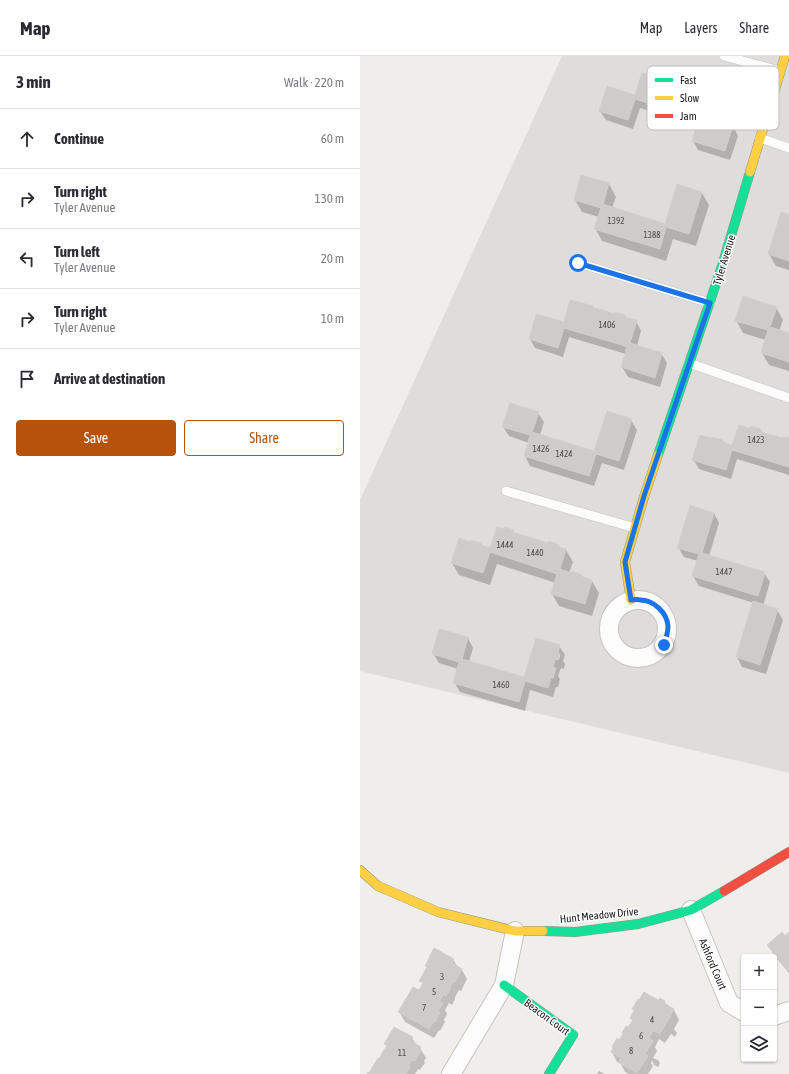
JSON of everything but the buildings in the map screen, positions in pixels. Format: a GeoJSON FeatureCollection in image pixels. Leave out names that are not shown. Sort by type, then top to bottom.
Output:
{"type":"FeatureCollection","features":[{"type":"Feature","properties":{"kind":"street","name":"Tyler Avenue"},"geometry":{"type":"LineString","coordinates":[[779,74],[785,56]]}},
{"type":"Feature","properties":{"kind":"street","name":"Tyler Avenue"},"geometry":{"type":"LineString","coordinates":[[631,600],[625,562],[644,496],[722,266],[762,130]]}},
{"type":"Feature","properties":{"kind":"street","name":"Hunt Meadow Drive"},"geometry":{"type":"LineString","coordinates":[[360,870],[378,886],[438,912],[515,931],[575,932],[638,924],[691,910],[789,852]]}},
{"type":"Feature","properties":{"kind":"street","name":"Ashford Court"},"geometry":{"type":"LineString","coordinates":[[691,910],[730,1003],[741,1010]]}},
{"type":"Feature","properties":{"kind":"street"},"geometry":{"type":"LineString","coordinates":[[451,1074],[504,985],[515,931]]}},
{"type":"Feature","properties":{"kind":"street","name":"Beacon Court"},"geometry":{"type":"LineString","coordinates":[[504,985],[573,1035],[549,1074]]}},
{"type":"Feature","properties":{"kind":"street"},"geometry":{"type":"LineString","coordinates":[[777,1015],[789,1011]]}},
{"type":"Feature","properties":{"kind":"lane"},"geometry":{"type":"LineString","coordinates":[[724,56],[761,66]]}},
{"type":"Feature","properties":{"kind":"lane"},"geometry":{"type":"LineString","coordinates":[[760,138],[789,148]]}},
{"type":"Feature","properties":{"kind":"lane"},"geometry":{"type":"LineString","coordinates":[[578,263],[710,303]]}},
{"type":"Feature","properties":{"kind":"lane"},"geometry":{"type":"LineString","coordinates":[[689,363],[789,398]]}},
{"type":"Feature","properties":{"kind":"lane"},"geometry":{"type":"LineString","coordinates":[[506,491],[635,528]]}},
{"type":"Feature","properties":{"kind":"shaded area"},"geometry":{"type":"Polygon","coordinates":[[[562,56],[789,56],[789,773],[360,671],[360,500],[562,56]]]}},
{"type":"Feature","properties":{"kind":"traffic: fast"},"geometry":{"type":"LineString","coordinates":[[658,455],[722,266],[750,172]]}},
{"type":"Feature","properties":{"kind":"traffic: fast"},"geometry":{"type":"LineString","coordinates":[[543,931],[575,932],[638,924],[691,910],[724,891]]}},
{"type":"Feature","properties":{"kind":"traffic: fast"},"geometry":{"type":"LineString","coordinates":[[504,985],[573,1035],[549,1074]]}},
{"type":"Feature","properties":{"kind":"traffic: slow"},"geometry":{"type":"LineString","coordinates":[[779,76],[785,56]]}},
{"type":"Feature","properties":{"kind":"traffic: slow"},"geometry":{"type":"LineString","coordinates":[[750,172],[763,130]]}},
{"type":"Feature","properties":{"kind":"traffic: slow"},"geometry":{"type":"LineString","coordinates":[[631,600],[625,562],[658,455]]}},
{"type":"Feature","properties":{"kind":"traffic: slow"},"geometry":{"type":"LineString","coordinates":[[360,870],[378,886],[438,912],[515,931],[543,931]]}},
{"type":"Feature","properties":{"kind":"traffic: jam"},"geometry":{"type":"LineString","coordinates":[[724,891],[789,852]]}},
{"type":"Feature","properties":{"kind":"route"},"geometry":{"type":"LineString","coordinates":[[578,263],[710,303],[644,496],[625,562],[631,600],[651,602],[659,608],[665,616],[668,626],[664,645]]}}]}
